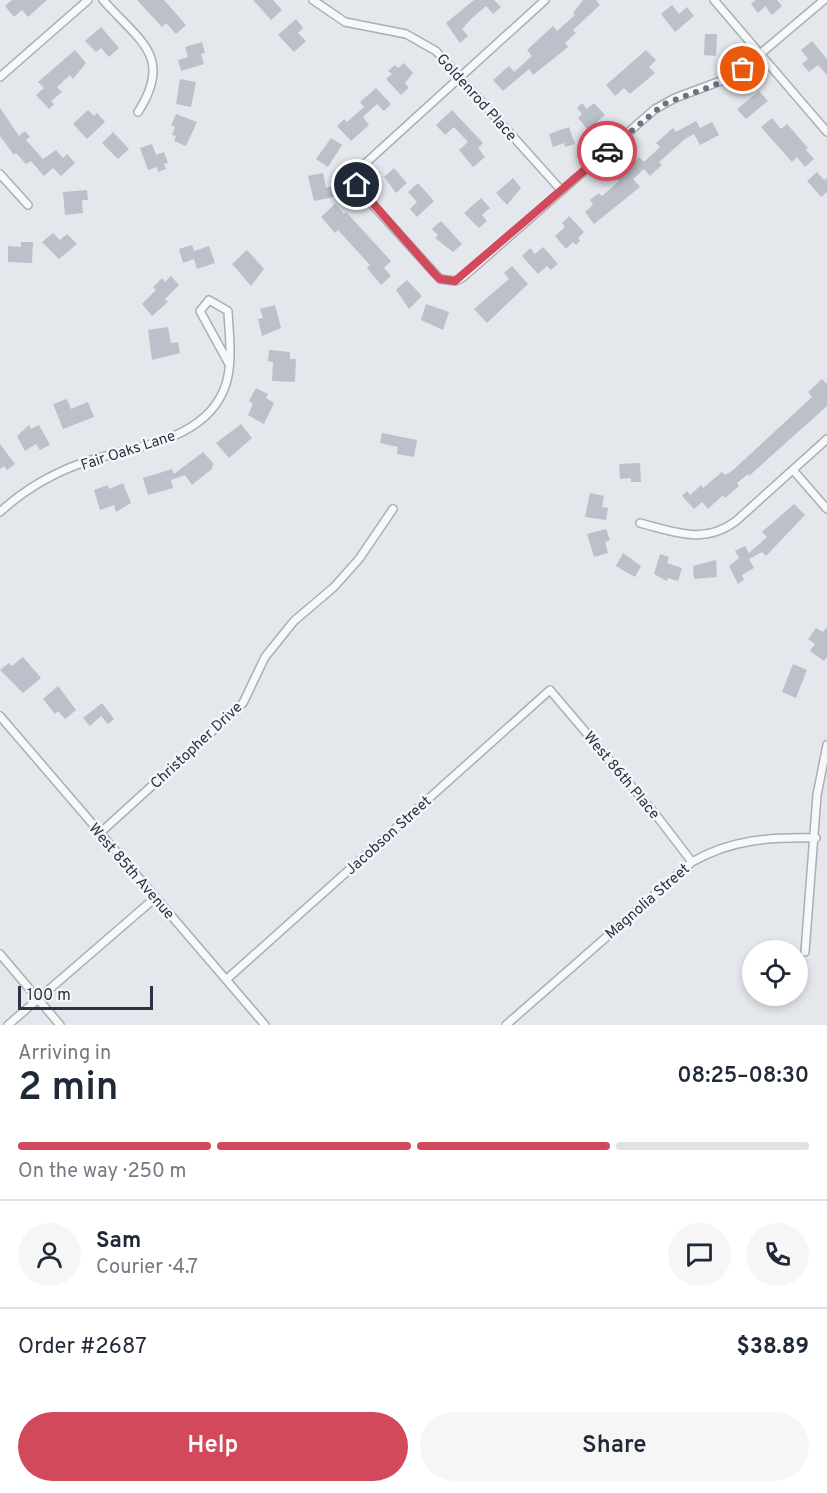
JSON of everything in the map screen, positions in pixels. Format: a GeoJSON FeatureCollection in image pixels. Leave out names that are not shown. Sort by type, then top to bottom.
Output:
{"type":"FeatureCollection","features":[{"type":"Feature","properties":{"kind":"street"},"geometry":{"type":"LineString","coordinates":[[0,77],[88,0]]}},
{"type":"Feature","properties":{"kind":"street"},"geometry":{"type":"LineString","coordinates":[[103,0],[145,47],[154,64],[154,80],[138,112]]}},
{"type":"Feature","properties":{"kind":"street","name":"Goldenrod Place"},"geometry":{"type":"LineString","coordinates":[[313,0],[345,22],[396,31],[418,39],[436,51],[561,190]]}},
{"type":"Feature","properties":{"kind":"street"},"geometry":{"type":"LineString","coordinates":[[545,0],[364,162],[356,177],[361,192],[434,273],[448,281],[462,278],[655,109],[675,98],[725,81],[761,55],[824,0]]}},
{"type":"Feature","properties":{"kind":"street"},"geometry":{"type":"LineString","coordinates":[[714,0],[827,132]]}},
{"type":"Feature","properties":{"kind":"street"},"geometry":{"type":"LineString","coordinates":[[0,174],[28,205]]}},
{"type":"Feature","properties":{"kind":"street","name":"Fair Oaks Lane"},"geometry":{"type":"LineString","coordinates":[[0,512],[40,481],[82,463],[171,438],[192,427],[210,410],[225,386],[229,364],[228,311],[209,300],[200,311],[229,364]]}},
{"type":"Feature","properties":{"kind":"street"},"geometry":{"type":"LineString","coordinates":[[640,523],[684,535],[714,533],[736,522],[827,439]]}},
{"type":"Feature","properties":{"kind":"street"},"geometry":{"type":"LineString","coordinates":[[793,470],[827,509]]}},
{"type":"Feature","properties":{"kind":"street","name":"Christopher Drive"},"geometry":{"type":"LineString","coordinates":[[100,833],[243,703],[265,657],[294,621],[334,587],[359,559],[375,531],[393,509]]}},
{"type":"Feature","properties":{"kind":"street","name":"West 86th Place"},"geometry":{"type":"LineString","coordinates":[[550,690],[656,815],[692,862]]}},
{"type":"Feature","properties":{"kind":"street","name":"Jacobson Street"},"geometry":{"type":"LineString","coordinates":[[226,980],[550,690]]}},
{"type":"Feature","properties":{"kind":"street","name":"West 85th Avenue"},"geometry":{"type":"LineString","coordinates":[[0,716],[265,1025]]}},
{"type":"Feature","properties":{"kind":"street"},"geometry":{"type":"LineString","coordinates":[[806,940],[816,838],[817,795],[827,745]]}},
{"type":"Feature","properties":{"kind":"street","name":"Magnolia Street"},"geometry":{"type":"LineString","coordinates":[[506,1025],[692,862],[726,846],[751,839],[816,838]]}},
{"type":"Feature","properties":{"kind":"street"},"geometry":{"type":"LineString","coordinates":[[8,1025],[155,898]]}},
{"type":"Feature","properties":{"kind":"street"},"geometry":{"type":"LineString","coordinates":[[0,954],[60,1025]]}},
{"type":"Feature","properties":{"kind":"building"},"geometry":{"type":"Polygon","coordinates":[[[12,0],[47,0],[28,17],[22,10],[14,17],[5,6],[12,0]]]}},
{"type":"Feature","properties":{"kind":"building"},"geometry":{"type":"Polygon","coordinates":[[[137,0],[164,0],[186,25],[176,34],[166,23],[162,27],[137,0]]]}},
{"type":"Feature","properties":{"kind":"building"},"geometry":{"type":"Polygon","coordinates":[[[253,0],[273,0],[282,10],[271,20],[253,0]]]}},
{"type":"Feature","properties":{"kind":"building"},"geometry":{"type":"Polygon","coordinates":[[[474,0],[494,0],[501,7],[493,14],[486,6],[471,19],[462,29],[468,36],[460,43],[446,23],[474,0]]]}},
{"type":"Feature","properties":{"kind":"building"},"geometry":{"type":"Polygon","coordinates":[[[583,0],[596,0],[600,5],[573,30],[576,33],[565,43],[568,47],[533,75],[529,69],[503,91],[493,80],[509,66],[514,72],[532,56],[527,50],[553,26],[557,31],[575,15],[573,13],[583,0]]]}},
{"type":"Feature","properties":{"kind":"building"},"geometry":{"type":"Polygon","coordinates":[[[756,0],[777,0],[782,6],[772,15],[765,6],[758,13],[751,4],[756,0]]]}},
{"type":"Feature","properties":{"kind":"building"},"geometry":{"type":"Polygon","coordinates":[[[672,5],[679,14],[687,7],[694,16],[675,32],[661,14],[672,5]]]}},
{"type":"Feature","properties":{"kind":"building"},"geometry":{"type":"Polygon","coordinates":[[[296,19],[303,28],[298,33],[306,41],[294,52],[278,35],[296,19]]]}},
{"type":"Feature","properties":{"kind":"building"},"geometry":{"type":"Polygon","coordinates":[[[101,27],[119,48],[109,57],[101,48],[96,52],[85,41],[101,27]]]}},
{"type":"Feature","properties":{"kind":"building"},"geometry":{"type":"Polygon","coordinates":[[[705,34],[717,34],[716,56],[704,55],[705,34]]]}},
{"type":"Feature","properties":{"kind":"building"},"geometry":{"type":"Polygon","coordinates":[[[812,41],[827,59],[827,75],[818,65],[809,72],[802,64],[808,59],[801,50],[812,41]]]}},
{"type":"Feature","properties":{"kind":"building"},"geometry":{"type":"Polygon","coordinates":[[[202,42],[205,53],[201,54],[204,64],[181,71],[178,60],[188,57],[185,47],[202,42]]]}},
{"type":"Feature","properties":{"kind":"building"},"geometry":{"type":"Polygon","coordinates":[[[75,50],[86,63],[73,79],[70,75],[57,87],[62,92],[51,101],[54,104],[49,109],[36,95],[44,88],[38,82],[75,50]]]}},
{"type":"Feature","properties":{"kind":"building"},"geometry":{"type":"Polygon","coordinates":[[[646,50],[656,60],[649,67],[655,73],[630,94],[624,88],[615,96],[606,85],[646,50]]]}},
{"type":"Feature","properties":{"kind":"building"},"geometry":{"type":"Polygon","coordinates":[[[404,63],[413,73],[405,83],[409,88],[401,95],[386,79],[392,74],[388,71],[395,65],[398,68],[404,63]]]}},
{"type":"Feature","properties":{"kind":"building"},"geometry":{"type":"Polygon","coordinates":[[[180,79],[196,82],[191,107],[176,104],[180,79]]]}},
{"type":"Feature","properties":{"kind":"building"},"geometry":{"type":"Polygon","coordinates":[[[376,88],[391,104],[384,111],[377,104],[363,117],[369,125],[351,141],[337,126],[344,119],[347,122],[364,107],[360,102],[376,88]]]}},
{"type":"Feature","properties":{"kind":"building"},"geometry":{"type":"Polygon","coordinates":[[[759,91],[768,101],[746,119],[737,109],[759,91]]]}},
{"type":"Feature","properties":{"kind":"building"},"geometry":{"type":"Polygon","coordinates":[[[582,103],[587,109],[594,103],[605,115],[588,130],[578,118],[582,114],[577,108],[582,103]]]}},
{"type":"Feature","properties":{"kind":"building"},"geometry":{"type":"Polygon","coordinates":[[[0,108],[19,136],[25,131],[30,137],[26,140],[43,159],[56,150],[63,158],[67,154],[75,163],[61,176],[53,168],[44,176],[31,161],[26,164],[16,153],[14,155],[0,136],[0,108]]]}},
{"type":"Feature","properties":{"kind":"building"},"geometry":{"type":"Polygon","coordinates":[[[88,110],[94,116],[97,113],[105,122],[87,139],[73,124],[88,110]]]}},
{"type":"Feature","properties":{"kind":"building"},"geometry":{"type":"Polygon","coordinates":[[[452,110],[483,143],[478,148],[485,157],[473,167],[459,150],[468,142],[454,127],[445,135],[436,125],[452,110]]]}},
{"type":"Feature","properties":{"kind":"building"},"geometry":{"type":"Polygon","coordinates":[[[176,114],[197,122],[186,146],[174,141],[176,136],[172,135],[175,127],[171,125],[176,114]]]}},
{"type":"Feature","properties":{"kind":"building"},"geometry":{"type":"Polygon","coordinates":[[[772,118],[781,129],[787,124],[808,148],[806,150],[814,159],[805,167],[797,157],[792,162],[761,127],[772,118]]]}},
{"type":"Feature","properties":{"kind":"building"},"geometry":{"type":"Polygon","coordinates":[[[696,121],[700,128],[712,122],[719,135],[700,145],[694,134],[685,139],[659,162],[662,165],[650,176],[644,169],[633,179],[640,187],[594,224],[585,212],[593,205],[590,200],[599,193],[602,196],[619,181],[616,178],[639,157],[644,162],[660,147],[656,143],[673,128],[676,132],[696,121]]]}},
{"type":"Feature","properties":{"kind":"building"},"geometry":{"type":"Polygon","coordinates":[[[569,127],[575,144],[565,147],[564,143],[553,147],[549,134],[569,127]]]}},
{"type":"Feature","properties":{"kind":"building"},"geometry":{"type":"Polygon","coordinates":[[[113,132],[129,149],[118,159],[102,143],[113,132]]]}},
{"type":"Feature","properties":{"kind":"building"},"geometry":{"type":"Polygon","coordinates":[[[331,138],[342,145],[328,167],[316,159],[331,138]]]}},
{"type":"Feature","properties":{"kind":"building"},"geometry":{"type":"Polygon","coordinates":[[[152,144],[156,155],[164,152],[168,163],[164,164],[166,169],[158,172],[157,167],[148,170],[140,148],[152,144]]]}},
{"type":"Feature","properties":{"kind":"building"},"geometry":{"type":"Polygon","coordinates":[[[394,168],[407,183],[396,193],[384,177],[394,168]]]}},
{"type":"Feature","properties":{"kind":"building"},"geometry":{"type":"Polygon","coordinates":[[[817,172],[824,180],[827,178],[827,192],[821,197],[807,181],[817,172]]]}},
{"type":"Feature","properties":{"kind":"building"},"geometry":{"type":"Polygon","coordinates":[[[323,173],[326,188],[332,186],[334,197],[314,201],[308,176],[323,173]]]}},
{"type":"Feature","properties":{"kind":"building"},"geometry":{"type":"Polygon","coordinates":[[[513,178],[521,188],[507,205],[496,193],[513,178]]]}},
{"type":"Feature","properties":{"kind":"building"},"geometry":{"type":"Polygon","coordinates":[[[418,183],[434,201],[417,217],[410,209],[417,202],[408,192],[418,183]]]}},
{"type":"Feature","properties":{"kind":"building"},"geometry":{"type":"Polygon","coordinates":[[[87,190],[88,200],[82,200],[83,213],[65,215],[63,192],[87,190]]]}},
{"type":"Feature","properties":{"kind":"building"},"geometry":{"type":"Polygon","coordinates":[[[481,198],[490,208],[482,215],[487,221],[479,228],[464,213],[481,198]]]}},
{"type":"Feature","properties":{"kind":"building"},"geometry":{"type":"Polygon","coordinates":[[[335,204],[344,214],[346,212],[391,261],[384,268],[391,276],[381,285],[367,268],[370,265],[338,230],[335,233],[321,217],[335,204]]]}},
{"type":"Feature","properties":{"kind":"building"},"geometry":{"type":"Polygon","coordinates":[[[569,216],[584,232],[578,238],[580,241],[576,245],[573,242],[566,249],[555,236],[565,227],[562,223],[569,216]]]}},
{"type":"Feature","properties":{"kind":"building"},"geometry":{"type":"Polygon","coordinates":[[[441,221],[462,244],[453,252],[435,238],[438,235],[432,229],[441,221]]]}},
{"type":"Feature","properties":{"kind":"building"},"geometry":{"type":"Polygon","coordinates":[[[53,233],[60,240],[67,234],[77,244],[59,259],[42,242],[53,233]]]}},
{"type":"Feature","properties":{"kind":"building"},"geometry":{"type":"Polygon","coordinates":[[[21,242],[33,242],[32,263],[8,262],[8,246],[21,247],[21,242]]]}},
{"type":"Feature","properties":{"kind":"building"},"geometry":{"type":"Polygon","coordinates":[[[192,245],[194,251],[209,246],[215,263],[197,269],[194,259],[183,263],[179,249],[192,245]]]}},
{"type":"Feature","properties":{"kind":"building"},"geometry":{"type":"Polygon","coordinates":[[[543,247],[558,264],[551,270],[547,266],[538,274],[522,256],[530,248],[535,254],[543,247]]]}},
{"type":"Feature","properties":{"kind":"building"},"geometry":{"type":"Polygon","coordinates":[[[247,250],[264,269],[251,286],[232,264],[247,250]]]}},
{"type":"Feature","properties":{"kind":"building"},"geometry":{"type":"Polygon","coordinates":[[[512,266],[528,284],[487,323],[474,309],[509,279],[504,273],[512,266]]]}},
{"type":"Feature","properties":{"kind":"building"},"geometry":{"type":"Polygon","coordinates":[[[171,276],[179,285],[165,299],[168,302],[152,316],[142,304],[156,290],[153,287],[162,278],[165,282],[171,276]]]}},
{"type":"Feature","properties":{"kind":"building"},"geometry":{"type":"Polygon","coordinates":[[[407,280],[422,296],[409,309],[396,290],[407,280]]]}},
{"type":"Feature","properties":{"kind":"building"},"geometry":{"type":"Polygon","coordinates":[[[426,304],[449,312],[443,330],[421,320],[426,304]]]}},
{"type":"Feature","properties":{"kind":"building"},"geometry":{"type":"Polygon","coordinates":[[[275,305],[281,328],[262,336],[258,319],[263,318],[260,309],[275,305]]]}},
{"type":"Feature","properties":{"kind":"building"},"geometry":{"type":"Polygon","coordinates":[[[168,327],[171,343],[178,342],[180,353],[152,360],[148,330],[168,327]]]}},
{"type":"Feature","properties":{"kind":"building"},"geometry":{"type":"Polygon","coordinates":[[[269,350],[290,352],[290,359],[296,359],[295,382],[272,381],[273,362],[268,361],[269,350]]]}},
{"type":"Feature","properties":{"kind":"building"},"geometry":{"type":"Polygon","coordinates":[[[822,379],[827,384],[827,406],[749,476],[748,474],[737,483],[739,486],[725,498],[723,495],[708,509],[702,502],[694,509],[682,496],[687,491],[690,495],[701,485],[703,488],[722,472],[725,475],[732,471],[812,397],[808,392],[822,379]]]}},
{"type":"Feature","properties":{"kind":"building"},"geometry":{"type":"Polygon","coordinates":[[[256,388],[268,394],[266,398],[274,403],[264,424],[248,415],[253,404],[249,401],[256,388]]]}},
{"type":"Feature","properties":{"kind":"building"},"geometry":{"type":"Polygon","coordinates":[[[67,399],[71,409],[88,402],[94,417],[63,429],[53,404],[67,399]]]}},
{"type":"Feature","properties":{"kind":"building"},"geometry":{"type":"Polygon","coordinates":[[[241,424],[252,438],[229,458],[216,443],[241,424]]]}},
{"type":"Feature","properties":{"kind":"building"},"geometry":{"type":"Polygon","coordinates":[[[29,425],[31,429],[39,425],[50,445],[40,450],[36,444],[25,451],[17,436],[29,425]]]}},
{"type":"Feature","properties":{"kind":"building"},"geometry":{"type":"Polygon","coordinates":[[[382,433],[417,440],[414,457],[397,454],[398,447],[380,443],[382,433]]]}},
{"type":"Feature","properties":{"kind":"building"},"geometry":{"type":"Polygon","coordinates":[[[0,444],[15,464],[7,470],[4,466],[0,469],[0,444]]]}},
{"type":"Feature","properties":{"kind":"building"},"geometry":{"type":"Polygon","coordinates":[[[203,452],[214,464],[213,468],[192,485],[185,475],[171,480],[173,488],[148,495],[143,478],[172,469],[174,474],[203,452]]]}},
{"type":"Feature","properties":{"kind":"building"},"geometry":{"type":"Polygon","coordinates":[[[640,463],[641,482],[631,482],[631,478],[620,479],[619,464],[640,463]]]}},
{"type":"Feature","properties":{"kind":"building"},"geometry":{"type":"Polygon","coordinates":[[[123,483],[131,503],[116,512],[114,505],[100,510],[94,490],[108,485],[109,489],[123,483]]]}},
{"type":"Feature","properties":{"kind":"building"},"geometry":{"type":"Polygon","coordinates":[[[590,493],[604,496],[602,507],[608,508],[606,520],[585,517],[590,493]]]}},
{"type":"Feature","properties":{"kind":"building"},"geometry":{"type":"Polygon","coordinates":[[[794,504],[805,515],[766,556],[762,552],[749,559],[754,568],[742,575],[744,580],[738,584],[729,566],[739,558],[735,551],[745,546],[749,553],[767,537],[762,532],[794,504]]]}},
{"type":"Feature","properties":{"kind":"building"},"geometry":{"type":"Polygon","coordinates":[[[606,529],[610,540],[605,542],[608,553],[594,557],[587,534],[606,529]]]}},
{"type":"Feature","properties":{"kind":"building"},"geometry":{"type":"Polygon","coordinates":[[[623,553],[641,566],[635,577],[616,566],[623,553]]]}},
{"type":"Feature","properties":{"kind":"building"},"geometry":{"type":"Polygon","coordinates":[[[660,554],[669,557],[667,563],[682,568],[678,581],[668,578],[667,581],[654,574],[660,554]]]}},
{"type":"Feature","properties":{"kind":"building"},"geometry":{"type":"Polygon","coordinates":[[[716,560],[717,577],[694,579],[693,566],[716,560]]]}},
{"type":"Feature","properties":{"kind":"building"},"geometry":{"type":"Polygon","coordinates":[[[827,627],[827,657],[824,661],[810,651],[815,644],[808,639],[816,628],[823,632],[827,627]]]}},
{"type":"Feature","properties":{"kind":"building"},"geometry":{"type":"Polygon","coordinates":[[[23,657],[41,678],[23,693],[0,670],[9,663],[12,666],[23,657]]]}},
{"type":"Feature","properties":{"kind":"building"},"geometry":{"type":"Polygon","coordinates":[[[793,664],[807,670],[796,698],[782,692],[793,664]]]}},
{"type":"Feature","properties":{"kind":"building"},"geometry":{"type":"Polygon","coordinates":[[[58,686],[76,710],[65,719],[58,711],[55,714],[43,699],[58,686]]]}},
{"type":"Feature","properties":{"kind":"building"},"geometry":{"type":"Polygon","coordinates":[[[102,703],[114,719],[108,724],[101,716],[90,726],[83,718],[102,703]]]}},
{"type":"Feature","properties":{"kind":"way so far"},"geometry":{"type":"LineString","coordinates":[[607,151],[655,109],[675,98],[725,81],[743,69]]}},
{"type":"Feature","properties":{"kind":"route"},"geometry":{"type":"LineString","coordinates":[[357,185],[440,279],[455,281],[462,278],[607,151]]}}]}
